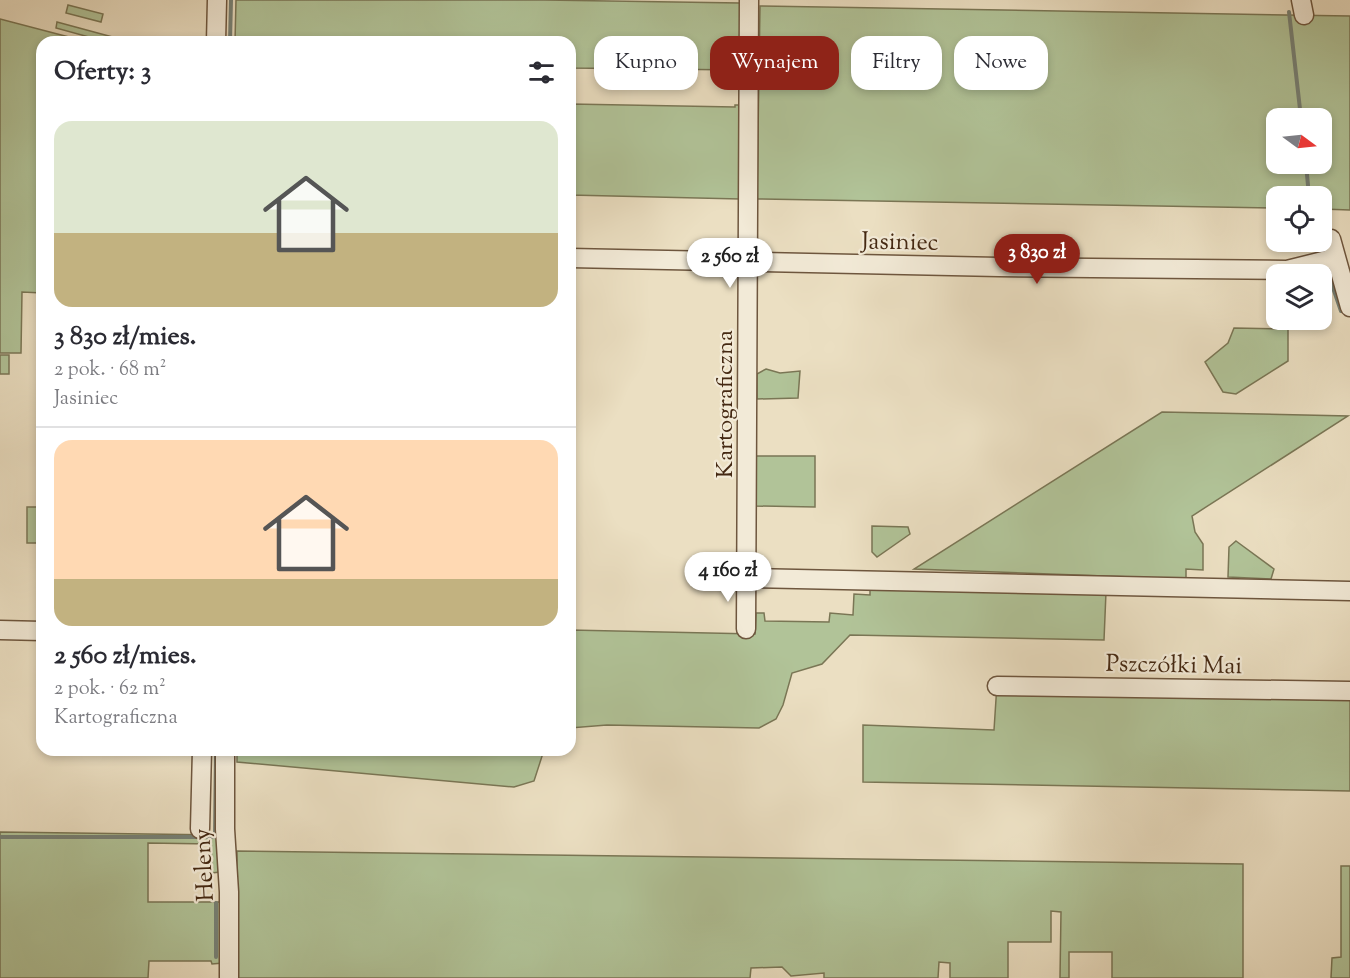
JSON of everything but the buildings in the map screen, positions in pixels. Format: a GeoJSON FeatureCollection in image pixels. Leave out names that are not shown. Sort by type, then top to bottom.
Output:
{"type":"FeatureCollection","features":[{"type":"Feature","properties":{"kind":"street"},"geometry":{"type":"LineString","coordinates":[[216,36],[217,0]]}},
{"type":"Feature","properties":{"kind":"street","name":"Kartograficzna"},"geometry":{"type":"LineString","coordinates":[[746,629],[749,0]]}},
{"type":"Feature","properties":{"kind":"street"},"geometry":{"type":"LineString","coordinates":[[1332,247],[1350,307]]}},
{"type":"Feature","properties":{"kind":"street","name":"Jasiniec"},"geometry":{"type":"LineString","coordinates":[[576,258],[999,267],[1287,270],[1335,258]]}},
{"type":"Feature","properties":{"kind":"street"},"geometry":{"type":"LineString","coordinates":[[756,578],[1350,591]]}},
{"type":"Feature","properties":{"kind":"street"},"geometry":{"type":"LineString","coordinates":[[0,630],[36,631]]}},
{"type":"Feature","properties":{"kind":"street","name":"Pszczółki Mai"},"geometry":{"type":"LineString","coordinates":[[997,686],[1350,691]]}},
{"type":"Feature","properties":{"kind":"street"},"geometry":{"type":"LineString","coordinates":[[201,829],[202,756]]}},
{"type":"Feature","properties":{"kind":"street","name":"Heleny"},"geometry":{"type":"LineString","coordinates":[[225,756],[229,978]]}},
{"type":"Feature","properties":{"kind":"green space"},"geometry":{"type":"Polygon","coordinates":[[[236,0],[544,0],[740,3],[740,36],[710,36],[710,70],[698,70],[698,36],[594,36],[594,68],[576,68],[576,36],[235,36],[236,0]]]}},
{"type":"Feature","properties":{"kind":"green space"},"geometry":{"type":"Polygon","coordinates":[[[68,5],[103,14],[101,22],[66,13],[68,5]]]}},
{"type":"Feature","properties":{"kind":"green space"},"geometry":{"type":"Polygon","coordinates":[[[760,6],[1350,16],[1350,210],[1332,209],[1332,186],[1266,186],[1266,208],[757,199],[759,90],[839,90],[839,36],[760,36],[760,6]]]}},
{"type":"Feature","properties":{"kind":"green space"},"geometry":{"type":"Polygon","coordinates":[[[0,19],[65,36],[36,36],[36,293],[22,292],[21,353],[0,353],[0,19]]]}},
{"type":"Feature","properties":{"kind":"green space"},"geometry":{"type":"Polygon","coordinates":[[[57,22],[109,36],[85,36],[56,28],[57,22]]]}},
{"type":"Feature","properties":{"kind":"green space"},"geometry":{"type":"Polygon","coordinates":[[[576,104],[735,107],[735,105],[740,105],[740,199],[576,195],[576,104]]]}},
{"type":"Feature","properties":{"kind":"green space"},"geometry":{"type":"Polygon","coordinates":[[[1234,328],[1288,330],[1288,361],[1236,394],[1223,392],[1205,362],[1228,343],[1234,328]]]}},
{"type":"Feature","properties":{"kind":"green space"},"geometry":{"type":"Polygon","coordinates":[[[0,355],[9,355],[9,374],[0,374],[0,355]]]}},
{"type":"Feature","properties":{"kind":"green space"},"geometry":{"type":"Polygon","coordinates":[[[766,369],[780,373],[800,371],[798,398],[757,399],[757,374],[766,369]]]}},
{"type":"Feature","properties":{"kind":"green space"},"geometry":{"type":"Polygon","coordinates":[[[1162,412],[1348,416],[1192,516],[1195,532],[1203,544],[1203,570],[1186,569],[1186,579],[914,569],[1162,412]]]}},
{"type":"Feature","properties":{"kind":"green space"},"geometry":{"type":"Polygon","coordinates":[[[755,456],[815,456],[815,507],[755,506],[755,456]]]}},
{"type":"Feature","properties":{"kind":"green space"},"geometry":{"type":"Polygon","coordinates":[[[27,507],[36,507],[36,543],[27,543],[27,507]]]}},
{"type":"Feature","properties":{"kind":"green space"},"geometry":{"type":"Polygon","coordinates":[[[872,526],[908,527],[910,534],[877,557],[872,552],[872,526]]]}},
{"type":"Feature","properties":{"kind":"green space"},"geometry":{"type":"Polygon","coordinates":[[[1236,541],[1274,569],[1271,579],[1228,577],[1229,547],[1236,541]]]}},
{"type":"Feature","properties":{"kind":"green space"},"geometry":{"type":"Polygon","coordinates":[[[870,586],[1106,592],[1104,640],[850,635],[822,664],[792,673],[783,705],[776,719],[759,728],[607,725],[576,728],[576,630],[755,634],[756,613],[764,613],[765,621],[829,622],[830,613],[853,615],[854,594],[870,595],[870,586]]]}},
{"type":"Feature","properties":{"kind":"green space"},"geometry":{"type":"Polygon","coordinates":[[[997,684],[1350,687],[1350,791],[863,782],[863,725],[994,730],[997,684]]]}},
{"type":"Feature","properties":{"kind":"green space"},"geometry":{"type":"Polygon","coordinates":[[[237,756],[542,756],[534,781],[514,787],[237,762],[237,756]]]}},
{"type":"Feature","properties":{"kind":"green space"},"geometry":{"type":"Polygon","coordinates":[[[0,832],[220,835],[220,872],[212,873],[211,844],[148,843],[148,902],[224,902],[223,963],[149,961],[148,978],[0,978],[0,832]]]}},
{"type":"Feature","properties":{"kind":"green space"},"geometry":{"type":"Polygon","coordinates":[[[237,851],[1243,864],[1243,978],[1112,978],[1112,952],[1069,952],[1069,978],[1060,978],[1061,912],[1051,911],[1051,942],[1008,942],[1008,978],[950,978],[950,963],[939,962],[938,978],[824,978],[824,973],[791,976],[782,967],[751,968],[750,978],[236,978],[237,851]]]}},
{"type":"Feature","properties":{"kind":"green space"},"geometry":{"type":"Polygon","coordinates":[[[1341,866],[1350,866],[1350,978],[1331,978],[1332,958],[1341,957],[1341,866]]]}},
{"type":"Feature","properties":{"kind":"waterway"},"geometry":{"type":"LineString","coordinates":[[230,36],[231,0]]}},
{"type":"Feature","properties":{"kind":"waterway"},"geometry":{"type":"LineString","coordinates":[[1289,12],[1300,108]]}},
{"type":"Feature","properties":{"kind":"waterway"},"geometry":{"type":"LineString","coordinates":[[1307,174],[1308,186]]}},
{"type":"Feature","properties":{"kind":"waterway"},"geometry":{"type":"LineString","coordinates":[[1332,285],[1341,311]]}},
{"type":"Feature","properties":{"kind":"waterway"},"geometry":{"type":"LineString","coordinates":[[0,837],[215,837],[216,756]]}},
{"type":"Feature","properties":{"kind":"waterway"},"geometry":{"type":"LineString","coordinates":[[216,903],[216,957]]}}]}
